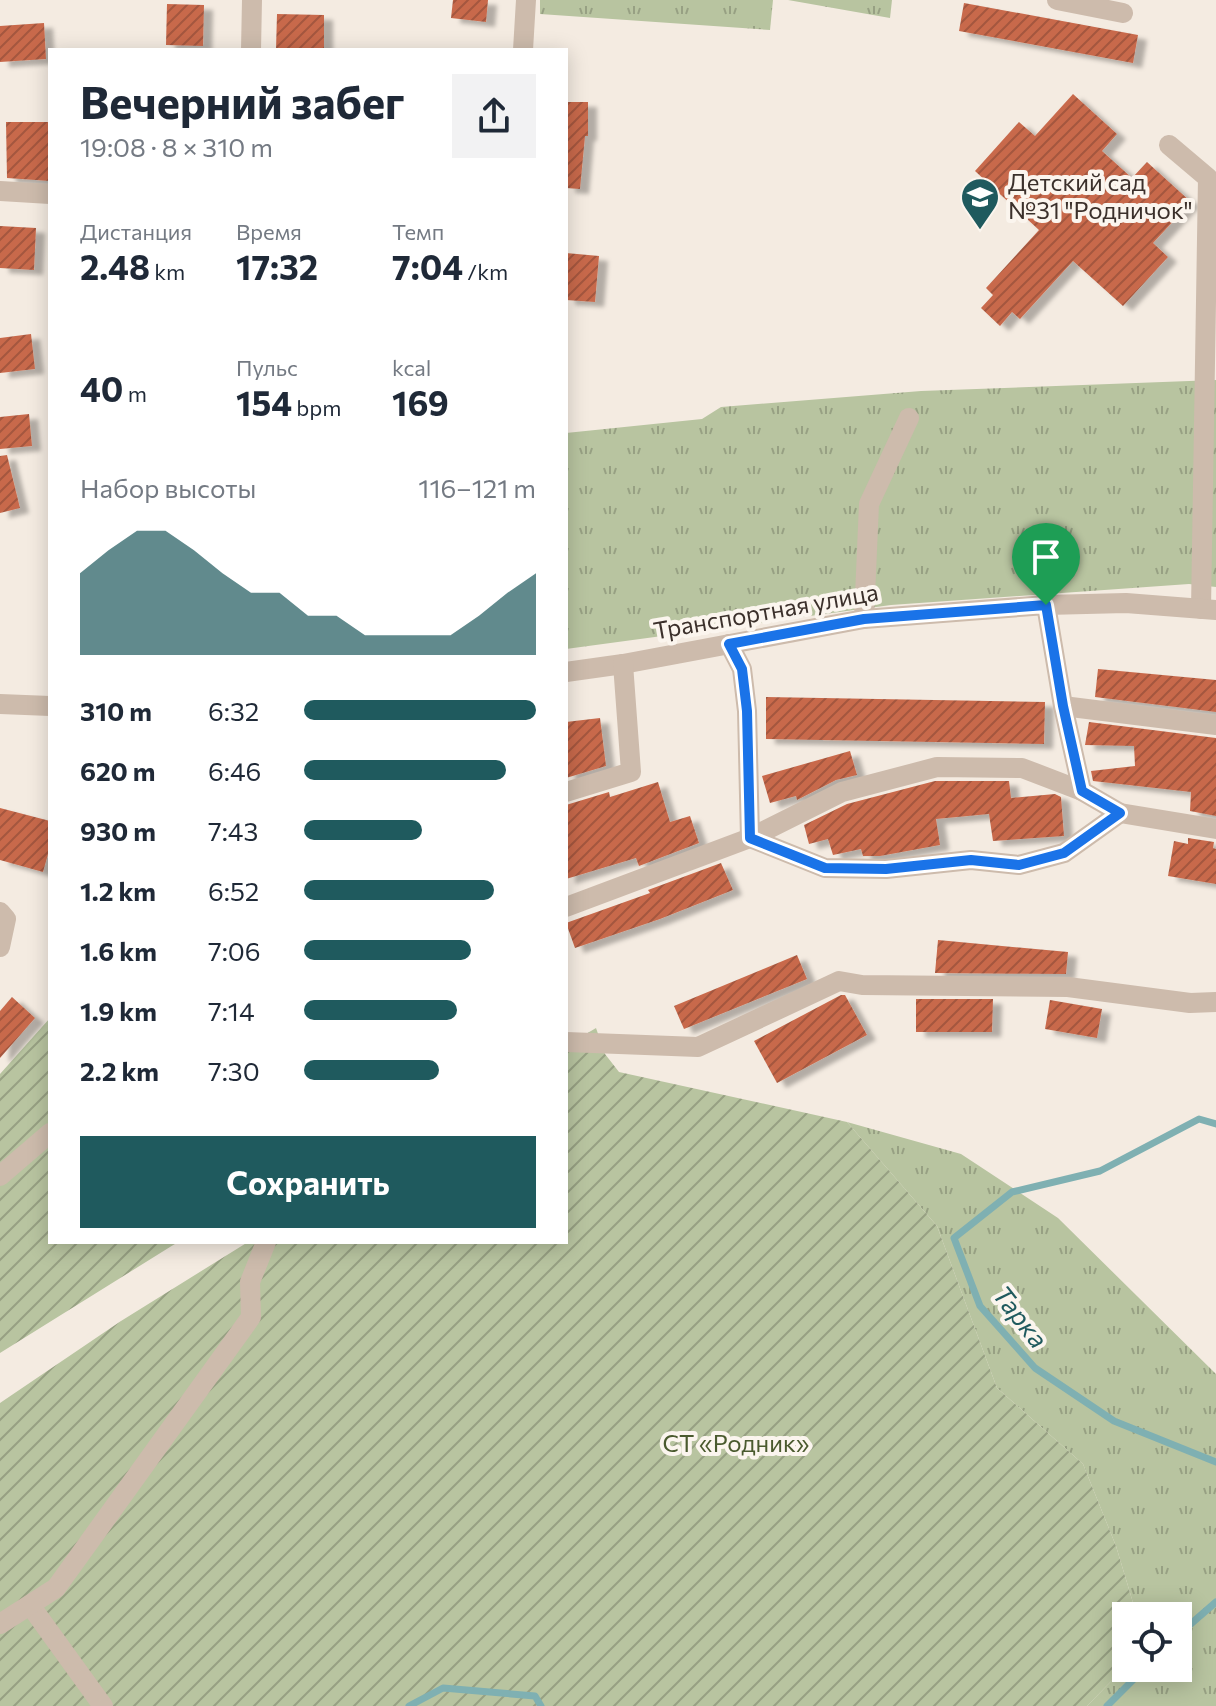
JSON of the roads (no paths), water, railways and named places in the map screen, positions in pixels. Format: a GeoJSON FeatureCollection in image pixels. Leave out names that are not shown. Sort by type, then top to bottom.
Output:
{"type":"FeatureCollection","features":[{"type":"Feature","properties":{"kind":"street"},"geometry":{"type":"LineString","coordinates":[[251,48],[252,0]]}},
{"type":"Feature","properties":{"kind":"street"},"geometry":{"type":"LineString","coordinates":[[523,48],[526,0]]}},
{"type":"Feature","properties":{"kind":"street"},"geometry":{"type":"LineString","coordinates":[[1057,0],[1123,13]]}},
{"type":"Feature","properties":{"kind":"street"},"geometry":{"type":"LineString","coordinates":[[1169,145],[1208,178],[1202,556],[1209,610]]}},
{"type":"Feature","properties":{"kind":"street"},"geometry":{"type":"LineString","coordinates":[[0,191],[48,194]]}},
{"type":"Feature","properties":{"kind":"street"},"geometry":{"type":"LineString","coordinates":[[864,619],[869,504],[909,418]]}},
{"type":"Feature","properties":{"kind":"street"},"geometry":{"type":"LineString","coordinates":[[1202,556],[1216,526]]}},
{"type":"Feature","properties":{"kind":"street","name":"Транспортная улица"},"geometry":{"type":"LineString","coordinates":[[568,672],[864,619],[1046,605],[1126,603],[1209,610]]}},
{"type":"Feature","properties":{"kind":"street"},"geometry":{"type":"LineString","coordinates":[[1046,605],[1063,706],[1082,791]]}},
{"type":"Feature","properties":{"kind":"street"},"geometry":{"type":"LineString","coordinates":[[729,644],[742,669],[747,711],[750,838]]}},
{"type":"Feature","properties":{"kind":"street"},"geometry":{"type":"LineString","coordinates":[[568,791],[631,772],[623,664]]}},
{"type":"Feature","properties":{"kind":"street"},"geometry":{"type":"LineString","coordinates":[[0,704],[48,706]]}},
{"type":"Feature","properties":{"kind":"street"},"geometry":{"type":"LineString","coordinates":[[1063,706],[1216,725]]}},
{"type":"Feature","properties":{"kind":"street"},"geometry":{"type":"LineString","coordinates":[[568,906],[750,838],[842,792],[937,767],[1022,768],[1082,791],[1120,813],[1216,829]]}},
{"type":"Feature","properties":{"kind":"street"},"geometry":{"type":"LineString","coordinates":[[750,838],[825,868],[886,869],[971,860],[1019,865],[1064,853],[1120,813]]}},
{"type":"Feature","properties":{"kind":"street"},"geometry":{"type":"LineString","coordinates":[[0,912],[6,919],[0,947]]}},
{"type":"Feature","properties":{"kind":"street"},"geometry":{"type":"LineString","coordinates":[[568,1042],[698,1047],[839,981],[862,985],[1068,987],[1190,1003],[1216,1002]]}},
{"type":"Feature","properties":{"kind":"street"},"geometry":{"type":"LineString","coordinates":[[0,1176],[48,1135]]}},
{"type":"Feature","properties":{"kind":"street"},"geometry":{"type":"LineString","coordinates":[[0,1624],[56,1588],[251,1317],[250,1282],[265,1244]]}},
{"type":"Feature","properties":{"kind":"street"},"geometry":{"type":"LineString","coordinates":[[30,1605],[103,1706]]}},
{"type":"Feature","properties":{"kind":"waterway","name":"Тарка"},"geometry":{"type":"LineString","coordinates":[[1216,1124],[1199,1119],[1100,1171],[1012,1192],[954,1238],[980,1306],[1035,1368],[1114,1421],[1216,1462]]}},
{"type":"Feature","properties":{"kind":"waterway","name":"Тарка"},"geometry":{"type":"LineString","coordinates":[[1192,1623],[1216,1602]]}},
{"type":"Feature","properties":{"kind":"waterway","name":"Тарка"},"geometry":{"type":"LineString","coordinates":[[1107,1706],[1131,1682]]}},
{"type":"Feature","properties":{"kind":"waterway","name":"Тарка"},"geometry":{"type":"LineString","coordinates":[[409,1706],[443,1688],[535,1696],[541,1706]]}},
{"type":"Feature","properties":{"kind":"place","name":"Детский сад №31 \"Родничок\""},"geometry":{"type":"Point","coordinates":[980,231]}},
{"type":"Feature","properties":{"kind":"park label","name":"СТ «Родник»"},"geometry":{"type":"Point","coordinates":[736,1444]}}]}
